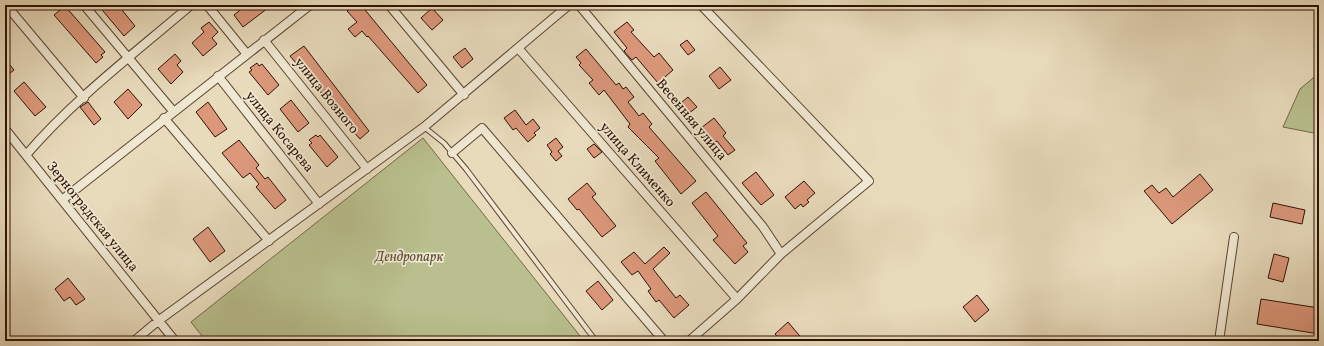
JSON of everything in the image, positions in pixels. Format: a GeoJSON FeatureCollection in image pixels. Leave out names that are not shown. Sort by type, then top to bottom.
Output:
{"type":"FeatureCollection","features":[{"type":"Feature","properties":{"kind":"street"},"geometry":{"type":"LineString","coordinates":[[6,5],[84,98]]}},
{"type":"Feature","properties":{"kind":"street"},"geometry":{"type":"LineString","coordinates":[[84,5],[173,111]]}},
{"type":"Feature","properties":{"kind":"street"},"geometry":{"type":"LineString","coordinates":[[26,154],[40,138],[84,98],[191,5]]}},
{"type":"Feature","properties":{"kind":"street"},"geometry":{"type":"LineString","coordinates":[[207,5],[246,53]]}},
{"type":"Feature","properties":{"kind":"street"},"geometry":{"type":"LineString","coordinates":[[62,200],[246,53],[310,5]]}},
{"type":"Feature","properties":{"kind":"street"},"geometry":{"type":"LineString","coordinates":[[389,5],[464,94]]}},
{"type":"Feature","properties":{"kind":"street"},"geometry":{"type":"LineString","coordinates":[[134,341],[158,321],[424,127],[569,5]]}},
{"type":"Feature","properties":{"kind":"street","name":"Весенняя улица"},"geometry":{"type":"LineString","coordinates":[[579,5],[763,227],[781,254]]}},
{"type":"Feature","properties":{"kind":"street"},"geometry":{"type":"LineString","coordinates":[[689,341],[737,299],[781,254],[869,181],[700,5]]}},
{"type":"Feature","properties":{"kind":"street","name":"улица Возного"},"geometry":{"type":"LineString","coordinates":[[264,40],[367,169]]}},
{"type":"Feature","properties":{"kind":"street","name":"улица Клименко"},"geometry":{"type":"LineString","coordinates":[[518,48],[737,299]]}},
{"type":"Feature","properties":{"kind":"street","name":"улица Косарева"},"geometry":{"type":"LineString","coordinates":[[218,76],[319,204]]}},
{"type":"Feature","properties":{"kind":"street"},"geometry":{"type":"LineString","coordinates":[[164,118],[269,241]]}},
{"type":"Feature","properties":{"kind":"street"},"geometry":{"type":"LineString","coordinates":[[452,153],[482,128],[664,341]]}},
{"type":"Feature","properties":{"kind":"street","name":"Зерноградская улица"},"geometry":{"type":"LineString","coordinates":[[5,129],[175,341]]}},
{"type":"Feature","properties":{"kind":"street"},"geometry":{"type":"LineString","coordinates":[[1219,341],[1234,236]]}},
{"type":"Feature","properties":{"kind":"lane"},"geometry":{"type":"LineString","coordinates":[[424,127],[452,153],[466,169],[596,341]]}},
{"type":"Feature","properties":{"kind":"green space"},"geometry":{"type":"Polygon","coordinates":[[[1319,73],[1319,134],[1283,127],[1300,89],[1319,73]]]}},
{"type":"Feature","properties":{"kind":"green space","name":"Дендропарк"},"geometry":{"type":"Polygon","coordinates":[[[423,138],[584,341],[206,341],[191,322],[423,138]]]}},
{"type":"Feature","properties":{"kind":"building"},"geometry":{"type":"Polygon","coordinates":[[[98,5],[118,5],[135,26],[124,36],[98,5]]]}},
{"type":"Feature","properties":{"kind":"building"},"geometry":{"type":"Polygon","coordinates":[[[246,5],[272,5],[243,27],[234,15],[246,5]]]}},
{"type":"Feature","properties":{"kind":"building"},"geometry":{"type":"Polygon","coordinates":[[[354,5],[361,5],[427,85],[418,93],[368,36],[367,37],[362,31],[355,37],[348,29],[357,22],[347,11],[354,5]]]}},
{"type":"Feature","properties":{"kind":"building"},"geometry":{"type":"Polygon","coordinates":[[[65,6],[105,52],[101,55],[103,57],[96,63],[54,15],[65,6]]]}},
{"type":"Feature","properties":{"kind":"building"},"geometry":{"type":"Polygon","coordinates":[[[432,8],[443,20],[432,30],[421,18],[432,8]]]}},
{"type":"Feature","properties":{"kind":"building"},"geometry":{"type":"Polygon","coordinates":[[[209,22],[218,32],[212,38],[217,44],[203,56],[192,43],[204,32],[201,28],[209,22]]]}},
{"type":"Feature","properties":{"kind":"building"},"geometry":{"type":"Polygon","coordinates":[[[627,22],[634,30],[631,32],[654,57],[659,53],[673,70],[658,83],[636,57],[632,60],[630,58],[624,51],[627,48],[614,32],[627,22]]]}},
{"type":"Feature","properties":{"kind":"building"},"geometry":{"type":"Polygon","coordinates":[[[687,40],[695,50],[688,55],[680,45],[687,40]]]}},
{"type":"Feature","properties":{"kind":"building"},"geometry":{"type":"Polygon","coordinates":[[[304,46],[369,131],[360,139],[342,119],[345,117],[336,106],[334,108],[290,56],[304,46]]]}},
{"type":"Feature","properties":{"kind":"building"},"geometry":{"type":"Polygon","coordinates":[[[465,48],[473,59],[462,68],[453,57],[465,48]]]}},
{"type":"Feature","properties":{"kind":"building"},"geometry":{"type":"Polygon","coordinates":[[[586,49],[616,85],[619,83],[623,89],[626,87],[634,97],[628,102],[639,116],[643,113],[652,124],[649,127],[696,181],[681,194],[655,161],[659,158],[628,127],[630,124],[604,90],[599,95],[589,83],[593,80],[579,65],[581,63],[576,57],[586,49]]]}},
{"type":"Feature","properties":{"kind":"building"},"geometry":{"type":"Polygon","coordinates":[[[175,54],[181,61],[177,65],[183,72],[171,84],[158,69],[175,54]]]}},
{"type":"Feature","properties":{"kind":"building"},"geometry":{"type":"Polygon","coordinates":[[[5,59],[14,70],[5,77],[5,59]]]}},
{"type":"Feature","properties":{"kind":"building"},"geometry":{"type":"Polygon","coordinates":[[[257,63],[259,66],[262,64],[279,85],[268,95],[249,72],[252,70],[250,68],[257,63]]]}},
{"type":"Feature","properties":{"kind":"building"},"geometry":{"type":"Polygon","coordinates":[[[720,67],[731,80],[719,89],[709,76],[720,67]]]}},
{"type":"Feature","properties":{"kind":"building"},"geometry":{"type":"Polygon","coordinates":[[[24,82],[46,107],[35,116],[14,91],[24,82]]]}},
{"type":"Feature","properties":{"kind":"building"},"geometry":{"type":"Polygon","coordinates":[[[128,89],[142,105],[128,119],[114,102],[128,89]]]}},
{"type":"Feature","properties":{"kind":"building"},"geometry":{"type":"Polygon","coordinates":[[[688,97],[697,107],[688,114],[682,107],[684,106],[681,103],[688,97]]]}},
{"type":"Feature","properties":{"kind":"building"},"geometry":{"type":"Polygon","coordinates":[[[291,100],[309,123],[298,132],[280,109],[291,100]]]}},
{"type":"Feature","properties":{"kind":"building"},"geometry":{"type":"Polygon","coordinates":[[[88,102],[101,119],[94,125],[80,107],[88,102]]]}},
{"type":"Feature","properties":{"kind":"building"},"geometry":{"type":"Polygon","coordinates":[[[208,102],[227,129],[215,137],[196,112],[208,102]]]}},
{"type":"Feature","properties":{"kind":"building"},"geometry":{"type":"Polygon","coordinates":[[[515,110],[526,125],[533,119],[540,128],[534,133],[536,135],[528,142],[516,128],[513,130],[504,118],[515,110]]]}},
{"type":"Feature","properties":{"kind":"building"},"geometry":{"type":"Polygon","coordinates":[[[714,118],[726,133],[723,136],[735,150],[728,155],[717,141],[714,143],[701,128],[714,118]]]}},
{"type":"Feature","properties":{"kind":"building"},"geometry":{"type":"Polygon","coordinates":[[[316,135],[318,137],[320,135],[338,157],[327,167],[309,145],[312,143],[309,140],[316,135]]]}},
{"type":"Feature","properties":{"kind":"building"},"geometry":{"type":"Polygon","coordinates":[[[556,138],[563,147],[558,151],[562,156],[556,161],[550,154],[552,152],[547,145],[556,138]]]}},
{"type":"Feature","properties":{"kind":"building"},"geometry":{"type":"Polygon","coordinates":[[[239,140],[259,165],[256,168],[265,179],[268,177],[286,200],[275,209],[256,187],[259,184],[250,173],[243,178],[222,153],[239,140]]]}},
{"type":"Feature","properties":{"kind":"building"},"geometry":{"type":"Polygon","coordinates":[[[594,144],[602,152],[594,158],[587,149],[594,144]]]}},
{"type":"Feature","properties":{"kind":"building"},"geometry":{"type":"Polygon","coordinates":[[[756,172],[774,195],[761,205],[742,183],[756,172]]]}},
{"type":"Feature","properties":{"kind":"building"},"geometry":{"type":"Polygon","coordinates":[[[1200,174],[1213,190],[1172,224],[1144,191],[1152,185],[1159,193],[1166,188],[1173,197],[1200,174]]]}},
{"type":"Feature","properties":{"kind":"building"},"geometry":{"type":"Polygon","coordinates":[[[804,181],[815,193],[807,200],[809,202],[803,207],[801,204],[795,209],[785,197],[804,181]]]}},
{"type":"Feature","properties":{"kind":"building"},"geometry":{"type":"Polygon","coordinates":[[[587,183],[596,194],[592,197],[616,226],[602,237],[579,209],[577,210],[568,199],[587,183]]]}},
{"type":"Feature","properties":{"kind":"building"},"geometry":{"type":"Polygon","coordinates":[[[706,192],[747,243],[743,246],[748,252],[735,264],[713,240],[718,236],[692,203],[706,192]]]}},
{"type":"Feature","properties":{"kind":"building"},"geometry":{"type":"Polygon","coordinates":[[[1273,203],[1305,210],[1302,224],[1270,217],[1273,203]]]}},
{"type":"Feature","properties":{"kind":"building"},"geometry":{"type":"Polygon","coordinates":[[[208,227],[225,251],[210,262],[193,239],[208,227]]]}},
{"type":"Feature","properties":{"kind":"building"},"geometry":{"type":"Polygon","coordinates":[[[664,247],[670,253],[653,269],[676,298],[680,295],[689,305],[674,318],[659,300],[656,302],[648,291],[651,289],[638,271],[632,275],[621,262],[634,252],[645,264],[664,247]]]}},
{"type":"Feature","properties":{"kind":"building"},"geometry":{"type":"Polygon","coordinates":[[[1274,254],[1289,258],[1283,282],[1268,278],[1274,254]]]}},
{"type":"Feature","properties":{"kind":"building"},"geometry":{"type":"Polygon","coordinates":[[[68,278],[85,299],[76,305],[70,297],[64,301],[55,289],[68,278]]]}},
{"type":"Feature","properties":{"kind":"building"},"geometry":{"type":"Polygon","coordinates":[[[598,281],[613,300],[602,310],[586,291],[598,281]]]}},
{"type":"Feature","properties":{"kind":"building"},"geometry":{"type":"Polygon","coordinates":[[[977,295],[989,310],[975,322],[963,307],[977,295]]]}},
{"type":"Feature","properties":{"kind":"building"},"geometry":{"type":"Polygon","coordinates":[[[1261,299],[1319,308],[1319,334],[1257,324],[1261,299]]]}},
{"type":"Feature","properties":{"kind":"building"},"geometry":{"type":"Polygon","coordinates":[[[788,322],[804,341],[781,341],[775,334],[788,322]]]}}]}
